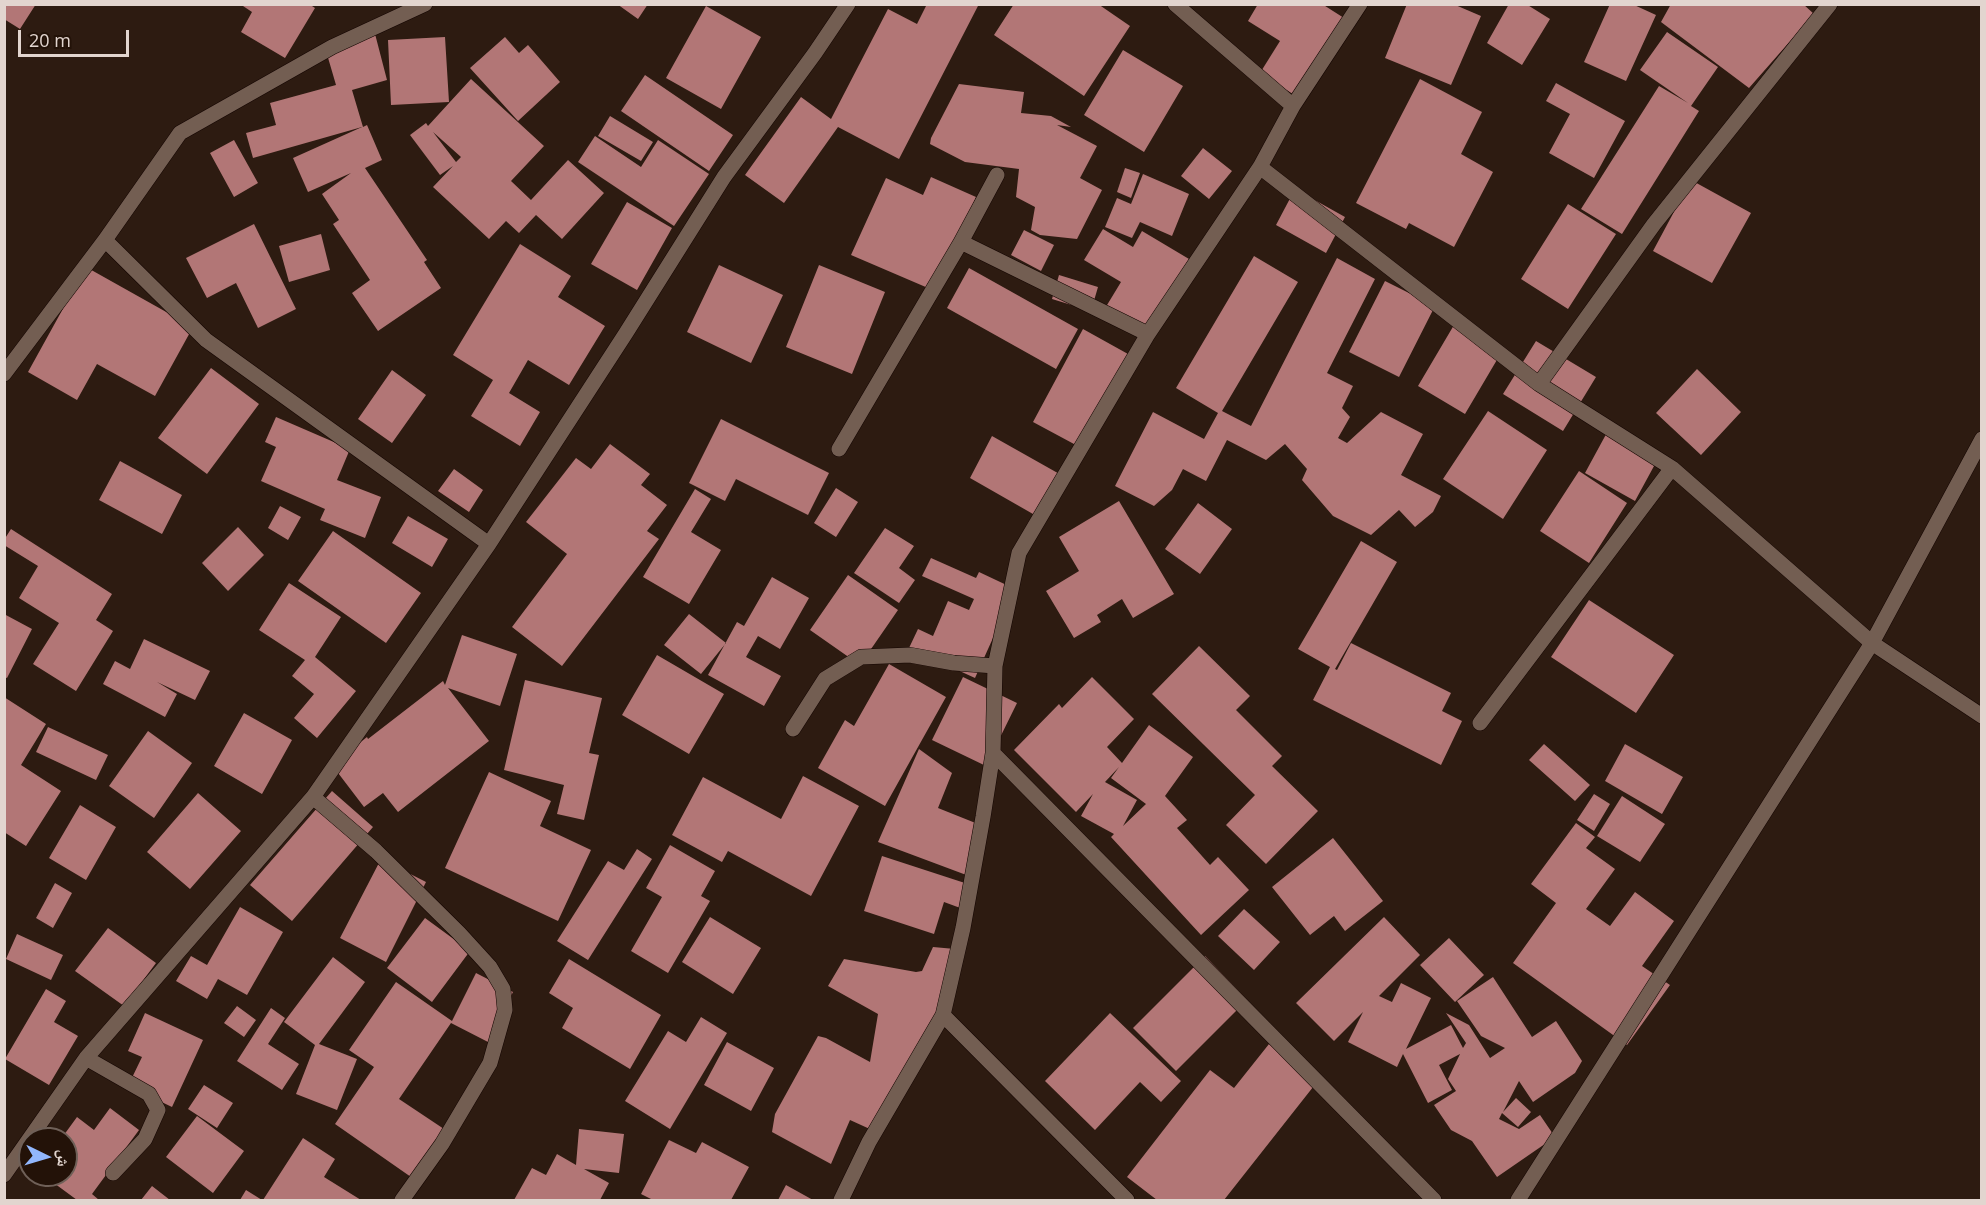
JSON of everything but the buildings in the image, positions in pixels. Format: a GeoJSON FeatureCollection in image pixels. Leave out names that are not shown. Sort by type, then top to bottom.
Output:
{"type":"FeatureCollection","features":[{"type":"Feature","properties":{"kind":"street"},"geometry":{"type":"LineString","coordinates":[[4,374],[105,240],[180,133],[332,47],[425,4]]}},
{"type":"Feature","properties":{"kind":"street"},"geometry":{"type":"LineString","coordinates":[[4,1174],[86,1058],[313,797],[489,544],[620,343],[724,177],[848,4]]}},
{"type":"Feature","properties":{"kind":"street"},"geometry":{"type":"LineString","coordinates":[[1175,4],[1293,106]]}},
{"type":"Feature","properties":{"kind":"street"},"geometry":{"type":"LineString","coordinates":[[841,1200],[869,1142],[943,1015],[963,928],[993,753],[994,666],[1019,553],[1148,334],[1260,167],[1293,106],[1360,4]]}},
{"type":"Feature","properties":{"kind":"street"},"geometry":{"type":"LineString","coordinates":[[1539,384],[1654,224],[1830,4]]}},
{"type":"Feature","properties":{"kind":"street"},"geometry":{"type":"LineString","coordinates":[[1260,167],[1539,384],[1672,468],[1872,643],[1982,716]]}},
{"type":"Feature","properties":{"kind":"street"},"geometry":{"type":"LineString","coordinates":[[839,449],[961,242],[997,175]]}},
{"type":"Feature","properties":{"kind":"street"},"geometry":{"type":"LineString","coordinates":[[105,240],[206,340],[489,544]]}},
{"type":"Feature","properties":{"kind":"street"},"geometry":{"type":"LineString","coordinates":[[961,242],[1148,334]]}},
{"type":"Feature","properties":{"kind":"street"},"geometry":{"type":"LineString","coordinates":[[1518,1200],[1872,643],[1982,439]]}},
{"type":"Feature","properties":{"kind":"street"},"geometry":{"type":"LineString","coordinates":[[1480,723],[1672,468]]}},
{"type":"Feature","properties":{"kind":"street"},"geometry":{"type":"LineString","coordinates":[[793,729],[825,679],[861,657],[910,655],[954,663],[994,666]]}},
{"type":"Feature","properties":{"kind":"street"},"geometry":{"type":"LineString","coordinates":[[993,753],[1434,1200]]}},
{"type":"Feature","properties":{"kind":"street"},"geometry":{"type":"LineString","coordinates":[[313,797],[376,851],[459,933],[490,967],[503,989],[505,1010],[490,1063],[442,1144],[402,1200]]}},
{"type":"Feature","properties":{"kind":"street"},"geometry":{"type":"LineString","coordinates":[[943,1015],[1127,1200]]}},
{"type":"Feature","properties":{"kind":"street"},"geometry":{"type":"LineString","coordinates":[[86,1058],[148,1094],[158,1110],[145,1138],[113,1173]]}}]}
